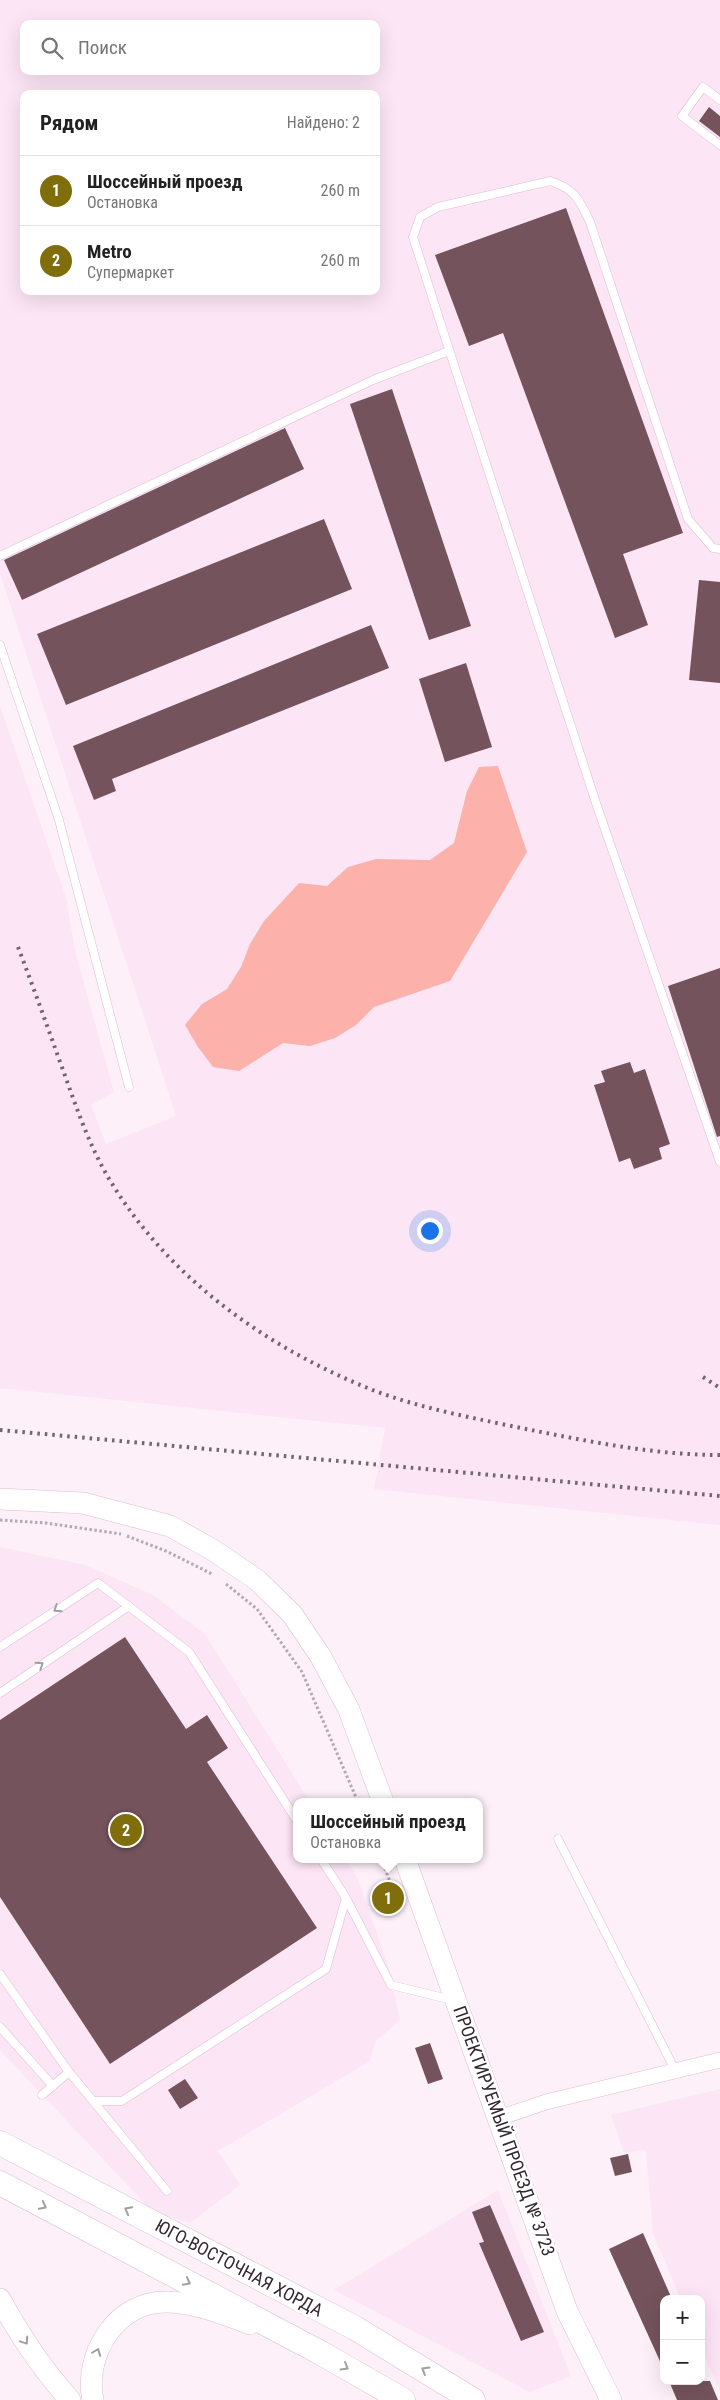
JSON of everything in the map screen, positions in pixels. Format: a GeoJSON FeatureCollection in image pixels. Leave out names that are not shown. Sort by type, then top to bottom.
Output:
{"type":"FeatureCollection","features":[{"type":"Feature","properties":{"kind":"main road"},"geometry":{"type":"LineString","coordinates":[[0,1499],[83,1503],[170,1526],[213,1550],[257,1580],[292,1614],[321,1657],[349,1710],[382,1798]]}},
{"type":"Feature","properties":{"kind":"main road","name":"ПРОЕКТИРУЕМЫЙ ПРОЕЗД № 3723"},"geometry":{"type":"LineString","coordinates":[[406,1863],[458,2001],[567,2311],[610,2400]]}},
{"type":"Feature","properties":{"kind":"main road","name":"ЮГО-ВОСТОЧНАЯ ХОРДА"},"geometry":{"type":"LineString","coordinates":[[0,2143],[354,2328],[470,2398]]}},
{"type":"Feature","properties":{"kind":"main road","name":"ЮГО-ВОСТОЧНАЯ ХОРДА"},"geometry":{"type":"LineString","coordinates":[[0,2183],[321,2353],[403,2400]]}},
{"type":"Feature","properties":{"kind":"main road"},"geometry":{"type":"LineString","coordinates":[[0,2299],[15,2327],[50,2378],[70,2400]]}},
{"type":"Feature","properties":{"kind":"main road"},"geometry":{"type":"LineString","coordinates":[[93,2400],[92,2370],[94,2356],[108,2332],[128,2314],[154,2303],[168,2302],[197,2306],[239,2320],[321,2353]]}},
{"type":"Feature","properties":{"kind":"street"},"geometry":{"type":"LineString","coordinates":[[499,2118],[546,2102],[720,2060]]}},
{"type":"Feature","properties":{"kind":"lane"},"geometry":{"type":"LineString","coordinates":[[720,100],[703,87],[682,116],[720,145]]}},
{"type":"Feature","properties":{"kind":"lane"},"geometry":{"type":"LineString","coordinates":[[720,549],[712,548],[688,519],[590,222],[578,198],[566,186],[550,181],[438,207],[420,217],[414,237],[596,803],[720,1162]]}},
{"type":"Feature","properties":{"kind":"lane"},"geometry":{"type":"LineString","coordinates":[[0,556],[373,380],[450,350]]}},
{"type":"Feature","properties":{"kind":"lane"},"geometry":{"type":"LineString","coordinates":[[0,645],[59,820],[129,1087]]}},
{"type":"Feature","properties":{"kind":"lane"},"geometry":{"type":"LineString","coordinates":[[0,1647],[98,1583],[188,1652],[293,1815]]}},
{"type":"Feature","properties":{"kind":"lane"},"geometry":{"type":"LineString","coordinates":[[0,1693],[128,1606]]}},
{"type":"Feature","properties":{"kind":"lane"},"geometry":{"type":"LineString","coordinates":[[558,1840],[675,2070]]}},
{"type":"Feature","properties":{"kind":"lane"},"geometry":{"type":"LineString","coordinates":[[324,1863],[346,1898],[391,1985],[458,2001]]}},
{"type":"Feature","properties":{"kind":"lane"},"geometry":{"type":"LineString","coordinates":[[93,2102],[122,2101],[326,1969],[346,1898]]}},
{"type":"Feature","properties":{"kind":"lane"},"geometry":{"type":"LineString","coordinates":[[0,1974],[69,2072],[167,2191]]}},
{"type":"Feature","properties":{"kind":"lane"},"geometry":{"type":"LineString","coordinates":[[0,2028],[53,2086]]}},
{"type":"Feature","properties":{"kind":"lane"},"geometry":{"type":"LineString","coordinates":[[42,2095],[69,2072]]}},
{"type":"Feature","properties":{"kind":"path"},"geometry":{"type":"LineString","coordinates":[[0,1520],[46,1523],[125,1535],[166,1551],[216,1576]]}},
{"type":"Feature","properties":{"kind":"path"},"geometry":{"type":"LineString","coordinates":[[223,1582],[257,1609],[302,1672],[356,1798]]}},
{"type":"Feature","properties":{"kind":"shaded area"},"geometry":{"type":"Polygon","coordinates":[[[0,0],[720,0],[720,1525],[374,1489],[385,1428],[0,1388],[0,706],[66,898],[75,951],[114,1092],[91,1105],[106,1144],[176,1116],[0,573],[0,0]]]}},
{"type":"Feature","properties":{"kind":"shaded area"},"geometry":{"type":"Polygon","coordinates":[[[498,766],[527,852],[450,981],[374,1007],[356,1025],[335,1038],[310,1046],[283,1043],[239,1071],[213,1067],[185,1025],[202,1004],[227,989],[241,967],[250,944],[264,921],[299,883],[327,886],[348,867],[376,859],[430,860],[454,843],[467,791],[479,767],[498,766]]]}},
{"type":"Feature","properties":{"kind":"shaded area"},"geometry":{"type":"Polygon","coordinates":[[[0,1547],[85,1565],[153,1595],[205,1634],[308,1798],[293,1798],[293,1863],[348,1863],[358,1879],[388,1966],[400,2020],[375,2042],[370,2061],[218,2151],[240,2185],[190,2223],[152,2211],[0,2050],[0,1547]]]}},
{"type":"Feature","properties":{"kind":"shaded area"},"geometry":{"type":"Polygon","coordinates":[[[720,2089],[720,2391],[705,2356],[705,2295],[679,2295],[653,2233],[646,2150],[624,2153],[611,2115],[720,2089]]]}},
{"type":"Feature","properties":{"kind":"shaded area"},"geometry":{"type":"Polygon","coordinates":[[[498,2190],[571,2376],[530,2392],[334,2290],[498,2190]]]}},
{"type":"Feature","properties":{"kind":"building"},"geometry":{"type":"Polygon","coordinates":[[[709,107],[720,116],[720,137],[699,121],[709,107]]]}},
{"type":"Feature","properties":{"kind":"building"},"geometry":{"type":"Polygon","coordinates":[[[566,208],[683,533],[623,554],[648,625],[615,638],[503,333],[469,346],[435,255],[566,208]]]}},
{"type":"Feature","properties":{"kind":"building"},"geometry":{"type":"Polygon","coordinates":[[[392,389],[471,626],[429,640],[350,404],[392,389]]]}},
{"type":"Feature","properties":{"kind":"building"},"geometry":{"type":"Polygon","coordinates":[[[285,428],[304,469],[22,600],[4,560],[285,428]]]}},
{"type":"Feature","properties":{"kind":"building"},"geometry":{"type":"Polygon","coordinates":[[[324,519],[352,589],[66,705],[37,634],[324,519]]]}},
{"type":"Feature","properties":{"kind":"building"},"geometry":{"type":"Polygon","coordinates":[[[699,580],[720,582],[720,683],[689,680],[699,580]]]}},
{"type":"Feature","properties":{"kind":"building"},"geometry":{"type":"Polygon","coordinates":[[[371,625],[389,668],[112,779],[116,791],[94,800],[73,746],[371,625]]]}},
{"type":"Feature","properties":{"kind":"building"},"geometry":{"type":"Polygon","coordinates":[[[466,663],[492,747],[445,762],[419,679],[466,663]]]}},
{"type":"Feature","properties":{"kind":"building"},"geometry":{"type":"Polygon","coordinates":[[[720,968],[720,1136],[717,1137],[668,986],[720,968]]]}},
{"type":"Feature","properties":{"kind":"building"},"geometry":{"type":"Polygon","coordinates":[[[630,1062],[634,1073],[645,1069],[670,1144],[659,1148],[662,1159],[634,1169],[630,1158],[619,1162],[594,1085],[605,1082],[601,1071],[630,1062]]]}},
{"type":"Feature","properties":{"kind":"building"},"geometry":{"type":"Polygon","coordinates":[[[125,1637],[186,1729],[207,1715],[228,1748],[207,1762],[317,1928],[110,2064],[0,1897],[0,1720],[125,1637]]]}},
{"type":"Feature","properties":{"kind":"building"},"geometry":{"type":"Polygon","coordinates":[[[430,2043],[443,2079],[428,2084],[415,2048],[430,2043]]]}},
{"type":"Feature","properties":{"kind":"building"},"geometry":{"type":"Polygon","coordinates":[[[185,2079],[198,2098],[180,2109],[168,2090],[185,2079]]]}},
{"type":"Feature","properties":{"kind":"building"},"geometry":{"type":"Polygon","coordinates":[[[628,2154],[632,2172],[615,2176],[610,2158],[628,2154]]]}},
{"type":"Feature","properties":{"kind":"building"},"geometry":{"type":"Polygon","coordinates":[[[490,2205],[544,2332],[521,2341],[479,2243],[484,2242],[472,2212],[490,2205]]]}},
{"type":"Feature","properties":{"kind":"building"},"geometry":{"type":"Polygon","coordinates":[[[643,2233],[670,2295],[660,2295],[660,2361],[609,2249],[643,2233]]]}},
{"type":"Feature","properties":{"kind":"building"},"geometry":{"type":"Polygon","coordinates":[[[705,2381],[710,2381],[718,2400],[677,2400],[671,2385],[705,2385],[705,2381]]]}},
{"type":"Feature","properties":{"kind":"railway"},"geometry":{"type":"LineString","coordinates":[[18,947],[90,1142],[111,1182],[135,1217],[191,1279],[258,1331],[294,1353],[331,1372],[370,1389],[431,1408],[605,1444],[651,1451],[720,1455]]}},
{"type":"Feature","properties":{"kind":"railway"},"geometry":{"type":"LineString","coordinates":[[703,1377],[720,1388]]}},
{"type":"Feature","properties":{"kind":"railway"},"geometry":{"type":"LineString","coordinates":[[0,1430],[720,1496]]}},
{"type":"Feature","properties":{"kind":"place","name":"Metro"},"geometry":{"type":"Point","coordinates":[126,1830]}},
{"type":"Feature","properties":{"kind":"place","name":"Шоссейный проезд"},"geometry":{"type":"Point","coordinates":[388,1898]}}]}
